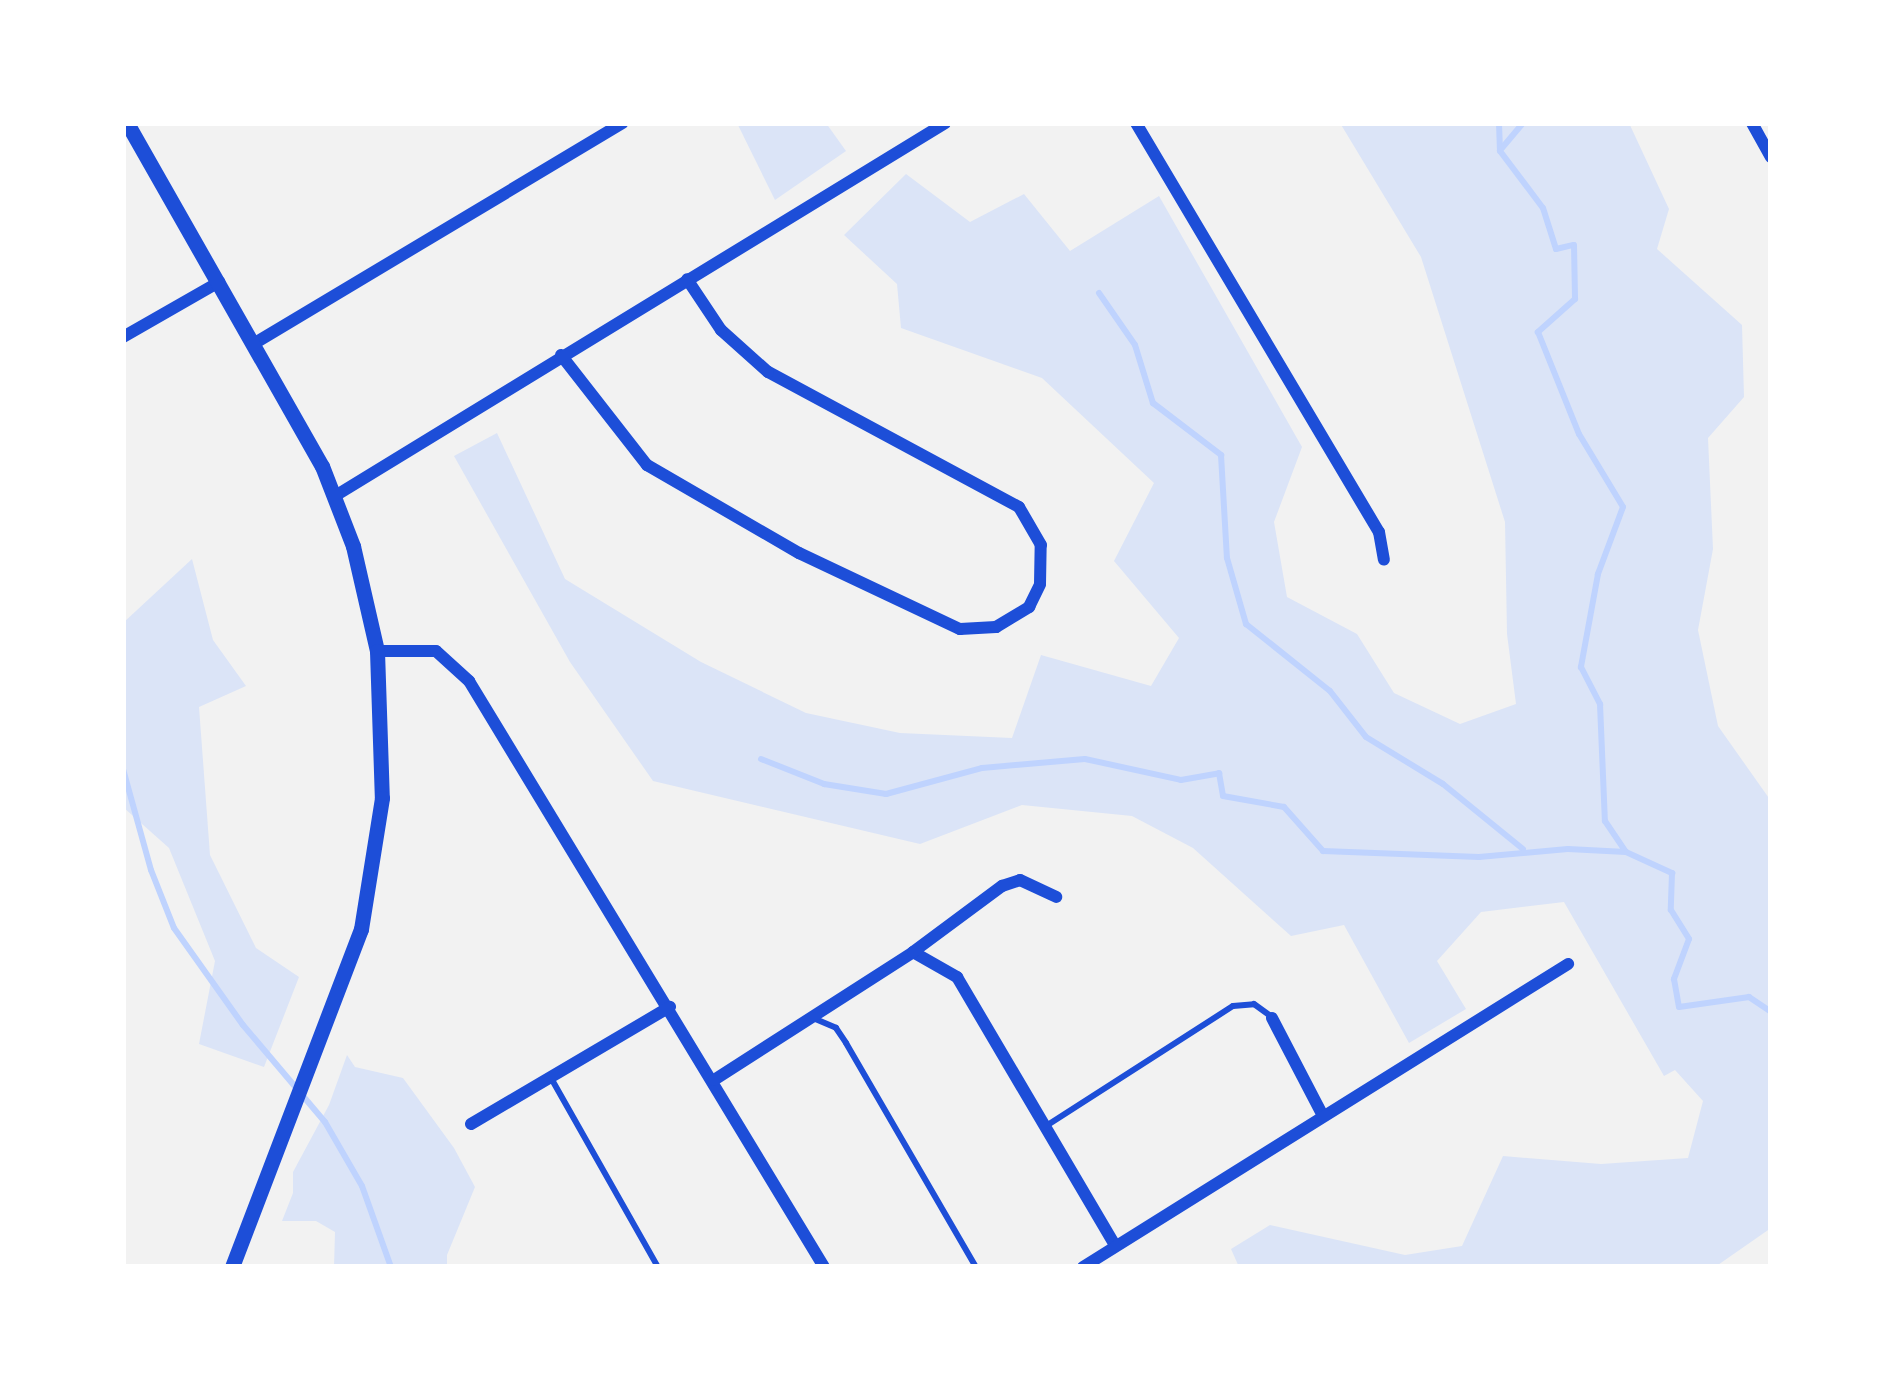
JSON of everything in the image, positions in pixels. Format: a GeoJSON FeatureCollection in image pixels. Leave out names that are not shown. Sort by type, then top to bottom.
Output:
{"type":"FeatureCollection","features":[{"type":"Feature","properties":{"kind":"street"},"geometry":{"type":"LineString","coordinates":[[127,123],[255,343],[335,496],[377,651],[382,798],[361,928],[232,1267]]}},
{"type":"Feature","properties":{"kind":"street"},"geometry":{"type":"LineString","coordinates":[[255,343],[622,123]]}},
{"type":"Feature","properties":{"kind":"street"},"geometry":{"type":"LineString","coordinates":[[335,496],[945,123]]}},
{"type":"Feature","properties":{"kind":"street"},"geometry":{"type":"LineString","coordinates":[[1136,123],[1379,532],[1384,560]]}},
{"type":"Feature","properties":{"kind":"street"},"geometry":{"type":"LineString","coordinates":[[1752,123],[1771,157]]}},
{"type":"Feature","properties":{"kind":"street"},"geometry":{"type":"LineString","coordinates":[[561,356],[633,451],[663,477],[940,624],[980,631],[1021,614],[1036,596],[1041,545],[1019,507],[768,372],[721,330],[686,279]]}},
{"type":"Feature","properties":{"kind":"street"},"geometry":{"type":"LineString","coordinates":[[123,337],[219,282]]}},
{"type":"Feature","properties":{"kind":"street"},"geometry":{"type":"LineString","coordinates":[[377,651],[436,651],[469,681],[824,1267]]}},
{"type":"Feature","properties":{"kind":"street"},"geometry":{"type":"LineString","coordinates":[[713,1080],[913,952],[969,906],[1012,881],[1035,884],[1056,897]]}},
{"type":"Feature","properties":{"kind":"street"},"geometry":{"type":"LineString","coordinates":[[913,952],[957,976],[1115,1245]]}},
{"type":"Feature","properties":{"kind":"street"},"geometry":{"type":"LineString","coordinates":[[1084,1267],[1568,964]]}},
{"type":"Feature","properties":{"kind":"street"},"geometry":{"type":"LineString","coordinates":[[471,1124],[670,1007]]}},
{"type":"Feature","properties":{"kind":"street"},"geometry":{"type":"LineString","coordinates":[[1272,1018],[1322,1114]]}},
{"type":"Feature","properties":{"kind":"lane"},"geometry":{"type":"LineString","coordinates":[[1046,1126],[1233,1006],[1254,1004],[1272,1018]]}},
{"type":"Feature","properties":{"kind":"lane"},"geometry":{"type":"LineString","coordinates":[[811,1018],[836,1028],[846,1043],[976,1267]]}},
{"type":"Feature","properties":{"kind":"lane"},"geometry":{"type":"LineString","coordinates":[[551,1078],[658,1267]]}},
{"type":"Feature","properties":{"kind":"shaded area"},"geometry":{"type":"Polygon","coordinates":[[[737,123],[826,123],[846,151],[775,200],[737,123]]]}},
{"type":"Feature","properties":{"kind":"shaded area"},"geometry":{"type":"Polygon","coordinates":[[[1340,123],[1629,123],[1669,209],[1657,249],[1742,325],[1744,397],[1708,438],[1713,549],[1698,630],[1718,726],[1771,801],[1771,1228],[1715,1267],[1239,1267],[1231,1249],[1270,1225],[1405,1255],[1462,1246],[1503,1156],[1601,1164],[1688,1158],[1703,1101],[1675,1070],[1664,1076],[1564,902],[1481,912],[1437,961],[1466,1009],[1409,1043],[1344,925],[1291,936],[1193,848],[1132,816],[1022,805],[920,844],[653,781],[570,662],[454,456],[497,433],[565,579],[701,662],[806,713],[900,733],[1012,738],[1041,655],[1151,686],[1179,638],[1114,561],[1154,483],[1042,378],[901,328],[897,284],[844,235],[906,174],[970,222],[1024,194],[1070,251],[1159,196],[1302,447],[1274,522],[1287,597],[1357,634],[1394,693],[1460,724],[1516,704],[1507,634],[1505,522],[1421,257],[1340,123]]]}},
{"type":"Feature","properties":{"kind":"shaded area"},"geometry":{"type":"Polygon","coordinates":[[[192,559],[213,640],[246,686],[199,707],[210,855],[256,948],[299,977],[264,1067],[199,1044],[215,961],[169,848],[123,807],[123,623],[192,559]]]}},
{"type":"Feature","properties":{"kind":"shaded area"},"geometry":{"type":"Polygon","coordinates":[[[347,1055],[355,1067],[403,1078],[454,1148],[475,1187],[447,1255],[447,1267],[334,1267],[335,1232],[316,1221],[282,1221],[293,1193],[293,1172],[329,1105],[347,1055]]]}},
{"type":"Feature","properties":{"kind":"waterway"},"geometry":{"type":"LineString","coordinates":[[1499,123],[1500,151],[1543,208],[1556,249],[1574,245],[1575,299],[1538,332],[1579,434],[1623,507],[1598,574],[1581,667],[1600,704],[1605,821],[1626,852],[1672,873],[1671,910],[1689,939],[1674,979],[1679,1007],[1749,997],[1771,1012]]}},
{"type":"Feature","properties":{"kind":"waterway"},"geometry":{"type":"LineString","coordinates":[[1502,148],[1523,123]]}},
{"type":"Feature","properties":{"kind":"waterway"},"geometry":{"type":"LineString","coordinates":[[1099,293],[1135,345],[1153,403],[1221,455],[1227,558],[1246,624],[1330,691],[1366,737],[1443,784],[1523,849]]}},
{"type":"Feature","properties":{"kind":"waterway"},"geometry":{"type":"LineString","coordinates":[[761,759],[824,784],[886,794],[982,768],[1085,759],[1181,780],[1219,773],[1223,796],[1284,807],[1323,851],[1479,857],[1568,849],[1626,852]]}},
{"type":"Feature","properties":{"kind":"waterway"},"geometry":{"type":"LineString","coordinates":[[123,769],[151,870],[174,928],[243,1025],[325,1122],[362,1186],[391,1267]]}}]}
